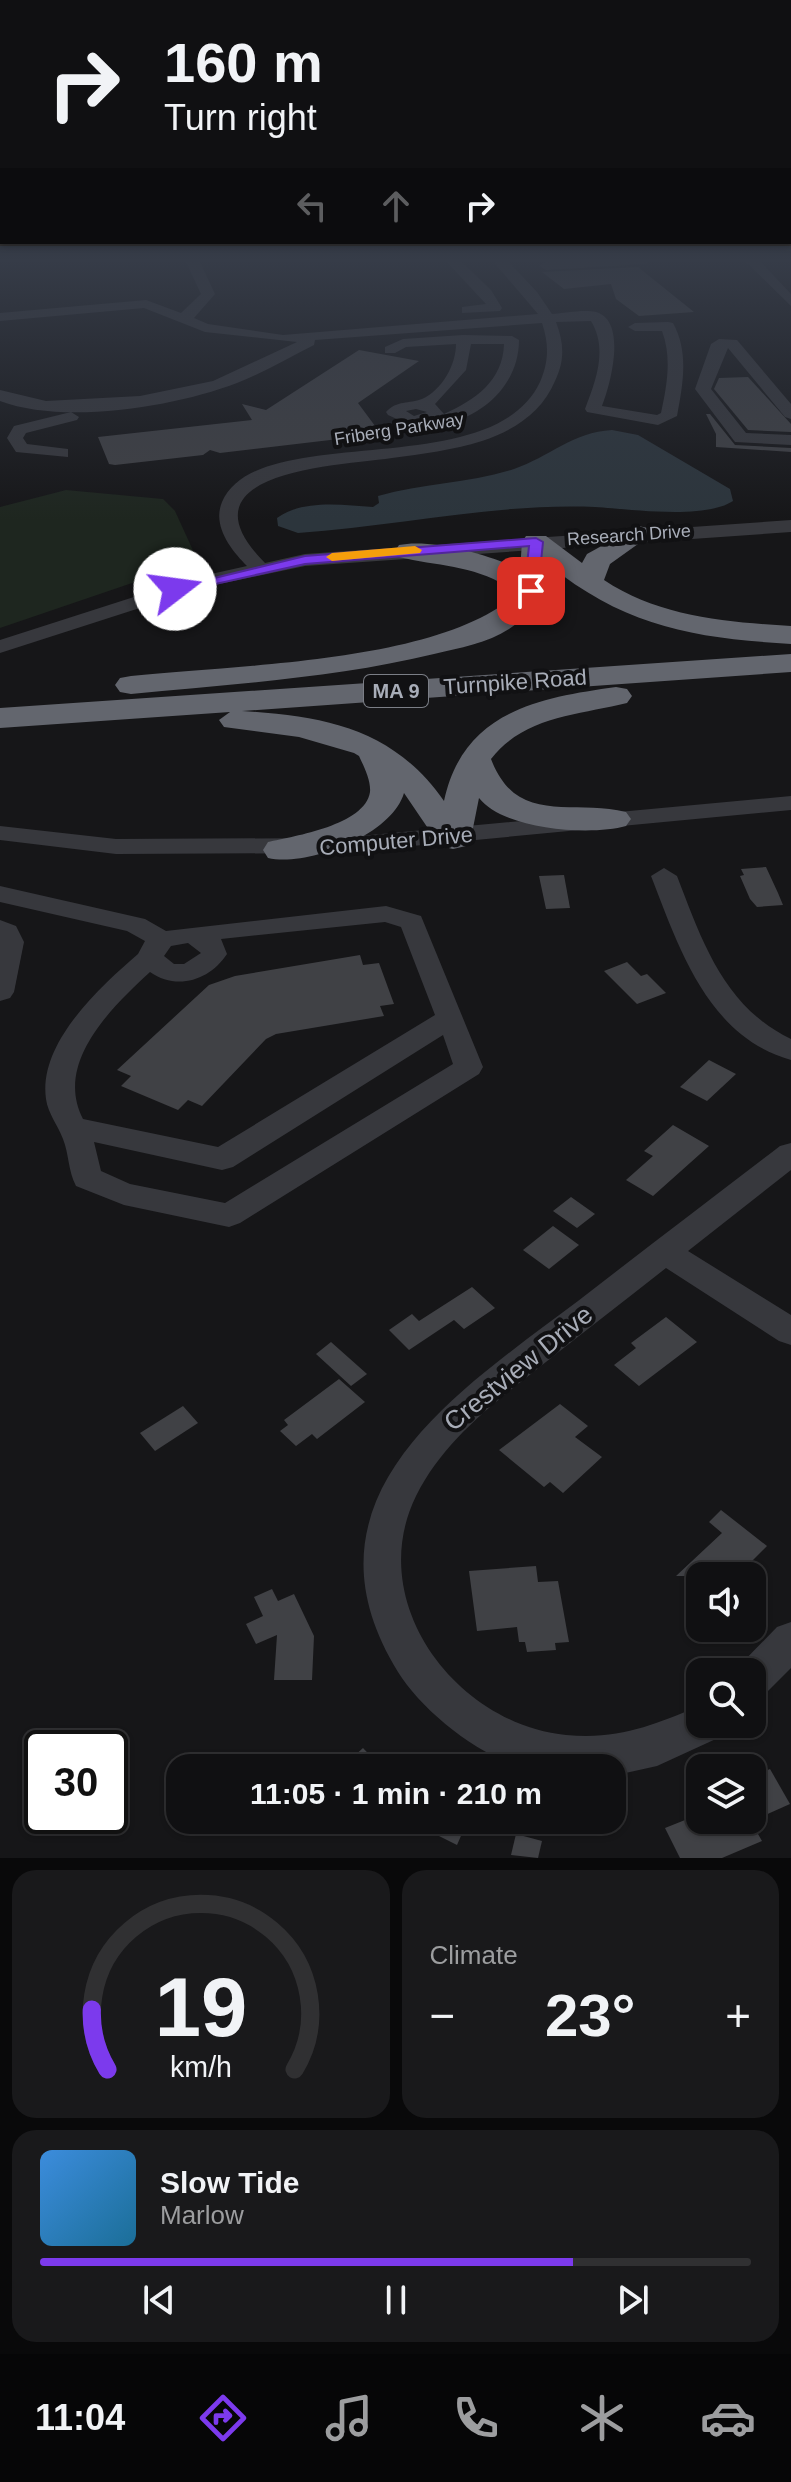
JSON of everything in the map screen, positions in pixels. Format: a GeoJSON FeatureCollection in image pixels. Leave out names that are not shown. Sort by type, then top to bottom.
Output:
{"type":"FeatureCollection","features":[{"type":"Feature","properties":{"kind":"highway"},"geometry":{"type":"LineString","coordinates":[[589,583],[597,560],[638,534]]}},
{"type":"Feature","properties":{"kind":"highway"},"geometry":{"type":"LineString","coordinates":[[536,542],[589,583],[628,604],[686,622],[791,635]]}},
{"type":"Feature","properties":{"kind":"highway"},"geometry":{"type":"LineString","coordinates":[[0,700],[406,653],[478,635],[517,613],[524,603],[534,579],[536,542]]}},
{"type":"Feature","properties":{"kind":"highway"},"geometry":{"type":"LineString","coordinates":[[409,551],[482,563],[504,571],[520,582],[524,603]]}},
{"type":"Feature","properties":{"kind":"highway","name":"Turnpike Road"},"geometry":{"type":"LineString","coordinates":[[0,700],[791,649]]}},
{"type":"Feature","properties":{"kind":"highway","name":"Turnpike Road"},"geometry":{"type":"LineString","coordinates":[[0,718],[791,663]]}},
{"type":"Feature","properties":{"kind":"highway"},"geometry":{"type":"LineString","coordinates":[[453,838],[474,758],[506,730],[527,718],[578,701],[791,675]]}},
{"type":"Feature","properties":{"kind":"highway"},"geometry":{"type":"LineString","coordinates":[[0,727],[194,718],[251,720],[326,733],[354,742],[400,768],[453,838]]}},
{"type":"Feature","properties":{"kind":"highway"},"geometry":{"type":"LineString","coordinates":[[281,850],[353,829],[376,813],[387,796],[387,786],[375,754]]}},
{"type":"Feature","properties":{"kind":"highway"},"geometry":{"type":"LineString","coordinates":[[474,758],[482,785],[508,806],[548,816],[614,819]]}},
{"type":"Feature","properties":{"kind":"street"},"geometry":{"type":"LineString","coordinates":[[62,453],[22,448],[15,438],[20,430],[44,422],[221,383],[300,347]]}},
{"type":"Feature","properties":{"kind":"street"},"geometry":{"type":"LineString","coordinates":[[390,350],[396,347]]}},
{"type":"Feature","properties":{"kind":"street"},"geometry":{"type":"LineString","coordinates":[[436,413],[461,370],[463,347]]}},
{"type":"Feature","properties":{"kind":"street"},"geometry":{"type":"LineString","coordinates":[[436,413],[488,396],[504,378],[513,347]]}},
{"type":"Feature","properties":{"kind":"street","name":"Friberg Parkway"},"geometry":{"type":"LineString","coordinates":[[260,569],[242,552],[226,524],[226,511],[234,499],[259,478],[280,469],[431,447],[482,435],[527,411],[548,387],[558,347]]}},
{"type":"Feature","properties":{"kind":"street"},"geometry":{"type":"LineString","coordinates":[[608,347],[609,352],[593,409],[658,420],[669,416],[679,360],[676,347]]}},
{"type":"Feature","properties":{"kind":"street"},"geometry":{"type":"LineString","coordinates":[[718,347],[703,389],[741,438],[791,440]]}},
{"type":"Feature","properties":{"kind":"street"},"geometry":{"type":"LineString","coordinates":[[735,347],[791,414]]}},
{"type":"Feature","properties":{"kind":"street"},"geometry":{"type":"LineString","coordinates":[[0,395],[24,405],[70,406],[144,399]]}},
{"type":"Feature","properties":{"kind":"street"},"geometry":{"type":"LineString","coordinates":[[436,413],[482,435]]}},
{"type":"Feature","properties":{"kind":"street","name":"Research Drive"},"geometry":{"type":"LineString","coordinates":[[0,647],[126,604],[305,560],[638,534],[791,526]]}},
{"type":"Feature","properties":{"kind":"street","name":"Computer Drive"},"geometry":{"type":"LineString","coordinates":[[0,833],[86,846],[281,850],[453,838],[791,803]]}},
{"type":"Feature","properties":{"kind":"street"},"geometry":{"type":"LineString","coordinates":[[664,876],[701,966],[729,1009],[750,1031],[791,1051]]}},
{"type":"Feature","properties":{"kind":"street"},"geometry":{"type":"LineString","coordinates":[[0,894],[136,925],[157,948],[156,966],[167,971],[196,970],[208,964],[214,954],[212,945],[191,934]]}},
{"type":"Feature","properties":{"kind":"street"},"geometry":{"type":"LineString","coordinates":[[386,914],[412,922],[469,1067],[229,1215],[124,1194],[87,1178],[72,1127],[60,1100],[63,1063],[72,1044],[132,973],[157,948],[191,934],[386,914]]}},
{"type":"Feature","properties":{"kind":"street"},"geometry":{"type":"LineString","coordinates":[[0,928],[7,932],[11,942],[0,992]]}},
{"type":"Feature","properties":{"kind":"street"},"geometry":{"type":"LineString","coordinates":[[72,1127],[222,1159],[450,1018]]}},
{"type":"Feature","properties":{"kind":"street","name":"Crestview Drive"},"geometry":{"type":"LineString","coordinates":[[686,1734],[642,1751],[604,1757],[564,1755],[525,1746],[488,1731],[456,1710],[413,1664],[391,1622],[383,1589],[382,1556],[387,1525],[418,1460],[443,1427],[474,1399],[791,1154]]}},
{"type":"Feature","properties":{"kind":"street"},"geometry":{"type":"LineString","coordinates":[[664,1251],[791,1332]]}},
{"type":"Feature","properties":{"kind":"street"},"geometry":{"type":"LineString","coordinates":[[766,1666],[791,1640]]}},
{"type":"Feature","properties":{"kind":"shaded area"},"geometry":{"type":"Polygon","coordinates":[[[612,430],[638,435],[730,489],[733,501],[720,507],[686,512],[595,507],[520,508],[298,533],[278,526],[277,518],[299,508],[324,505],[373,507],[379,503],[378,496],[498,474],[527,464],[585,435],[612,430]]]}},
{"type":"Feature","properties":{"kind":"shaded area"},"geometry":{"type":"Polygon","coordinates":[[[66,490],[163,499],[175,511],[196,557],[182,566],[0,628],[0,507],[66,490]]]}},
{"type":"Feature","properties":{"kind":"building"},"geometry":{"type":"Polygon","coordinates":[[[359,350],[419,361],[358,403],[381,434],[220,453],[210,450],[203,455],[115,465],[109,464],[98,437],[252,420],[242,404],[266,410],[359,350]]]}},
{"type":"Feature","properties":{"kind":"building"},"geometry":{"type":"Polygon","coordinates":[[[748,377],[791,424],[791,432],[748,430],[714,389],[719,378],[748,377]]]}},
{"type":"Feature","properties":{"kind":"building"},"geometry":{"type":"Polygon","coordinates":[[[706,414],[710,414],[735,445],[791,448],[791,452],[716,447],[716,434],[706,414]]]}},
{"type":"Feature","properties":{"kind":"building"},"geometry":{"type":"Polygon","coordinates":[[[766,867],[783,905],[757,907],[750,899],[740,876],[744,875],[741,869],[766,867]]]}},
{"type":"Feature","properties":{"kind":"building"},"geometry":{"type":"Polygon","coordinates":[[[564,875],[570,908],[546,909],[539,876],[564,875]]]}},
{"type":"Feature","properties":{"kind":"building"},"geometry":{"type":"Polygon","coordinates":[[[360,955],[363,965],[379,963],[394,1004],[380,1006],[384,1016],[276,1034],[266,1039],[202,1106],[188,1100],[178,1110],[121,1086],[131,1076],[117,1070],[209,985],[235,976],[360,955]]]}},
{"type":"Feature","properties":{"kind":"building"},"geometry":{"type":"Polygon","coordinates":[[[627,962],[641,976],[647,974],[666,993],[637,1004],[604,971],[627,962]]]}},
{"type":"Feature","properties":{"kind":"building"},"geometry":{"type":"Polygon","coordinates":[[[709,1060],[736,1074],[707,1101],[680,1087],[709,1060]]]}},
{"type":"Feature","properties":{"kind":"building"},"geometry":{"type":"Polygon","coordinates":[[[673,1125],[709,1146],[653,1196],[626,1180],[653,1156],[644,1151],[673,1125]]]}},
{"type":"Feature","properties":{"kind":"building"},"geometry":{"type":"Polygon","coordinates":[[[571,1197],[595,1214],[577,1228],[553,1211],[571,1197]]]}},
{"type":"Feature","properties":{"kind":"building"},"geometry":{"type":"Polygon","coordinates":[[[553,1226],[579,1245],[549,1269],[523,1250],[553,1226]]]}},
{"type":"Feature","properties":{"kind":"building"},"geometry":{"type":"Polygon","coordinates":[[[472,1287],[495,1308],[464,1329],[454,1320],[409,1350],[389,1330],[412,1314],[419,1321],[472,1287]]]}},
{"type":"Feature","properties":{"kind":"building"},"geometry":{"type":"Polygon","coordinates":[[[666,1317],[697,1342],[639,1386],[614,1365],[636,1348],[631,1343],[666,1317]]]}},
{"type":"Feature","properties":{"kind":"building"},"geometry":{"type":"Polygon","coordinates":[[[331,1342],[367,1374],[351,1386],[316,1354],[331,1342]]]}},
{"type":"Feature","properties":{"kind":"building"},"geometry":{"type":"Polygon","coordinates":[[[339,1379],[365,1402],[317,1439],[312,1434],[296,1446],[280,1431],[288,1425],[284,1420],[339,1379]]]}},
{"type":"Feature","properties":{"kind":"building"},"geometry":{"type":"Polygon","coordinates":[[[560,1404],[588,1426],[575,1437],[602,1457],[563,1493],[550,1482],[544,1487],[499,1450],[560,1404]]]}},
{"type":"Feature","properties":{"kind":"building"},"geometry":{"type":"Polygon","coordinates":[[[183,1406],[198,1423],[155,1451],[140,1433],[183,1406]]]}},
{"type":"Feature","properties":{"kind":"building"},"geometry":{"type":"Polygon","coordinates":[[[721,1510],[767,1546],[751,1562],[691,1562],[722,1533],[709,1522],[721,1510]]]}},
{"type":"Feature","properties":{"kind":"building"},"geometry":{"type":"Polygon","coordinates":[[[536,1566],[538,1582],[558,1581],[569,1642],[555,1643],[556,1650],[527,1652],[525,1642],[519,1642],[517,1627],[477,1631],[469,1571],[536,1566]]]}},
{"type":"Feature","properties":{"kind":"building"},"geometry":{"type":"Polygon","coordinates":[[[686,1567],[686,1576],[676,1576],[686,1567]]]}},
{"type":"Feature","properties":{"kind":"building"},"geometry":{"type":"Polygon","coordinates":[[[272,1589],[278,1601],[294,1594],[314,1636],[312,1680],[274,1680],[277,1635],[256,1644],[246,1624],[263,1616],[254,1597],[272,1589]]]}},
{"type":"Feature","properties":{"kind":"building"},"geometry":{"type":"Polygon","coordinates":[[[770,1769],[790,1804],[766,1815],[766,1771],[770,1769]]]}},
{"type":"Feature","properties":{"kind":"building"},"geometry":{"type":"Polygon","coordinates":[[[686,1820],[686,1834],[758,1834],[762,1841],[722,1858],[680,1858],[665,1828],[686,1820]]]}},
{"type":"Feature","properties":{"kind":"building"},"geometry":{"type":"Polygon","coordinates":[[[435,1834],[462,1834],[457,1845],[435,1834]]]}},
{"type":"Feature","properties":{"kind":"building"},"geometry":{"type":"Polygon","coordinates":[[[516,1834],[542,1841],[538,1858],[511,1855],[516,1834]]]}},
{"type":"Feature","properties":{"kind":"slow traffic"},"geometry":{"type":"LineString","coordinates":[[332,557],[415,550]]}},
{"type":"Feature","properties":{"kind":"route"},"geometry":{"type":"LineString","coordinates":[[175,589],[305,560],[536,542],[531,591]]}}]}
